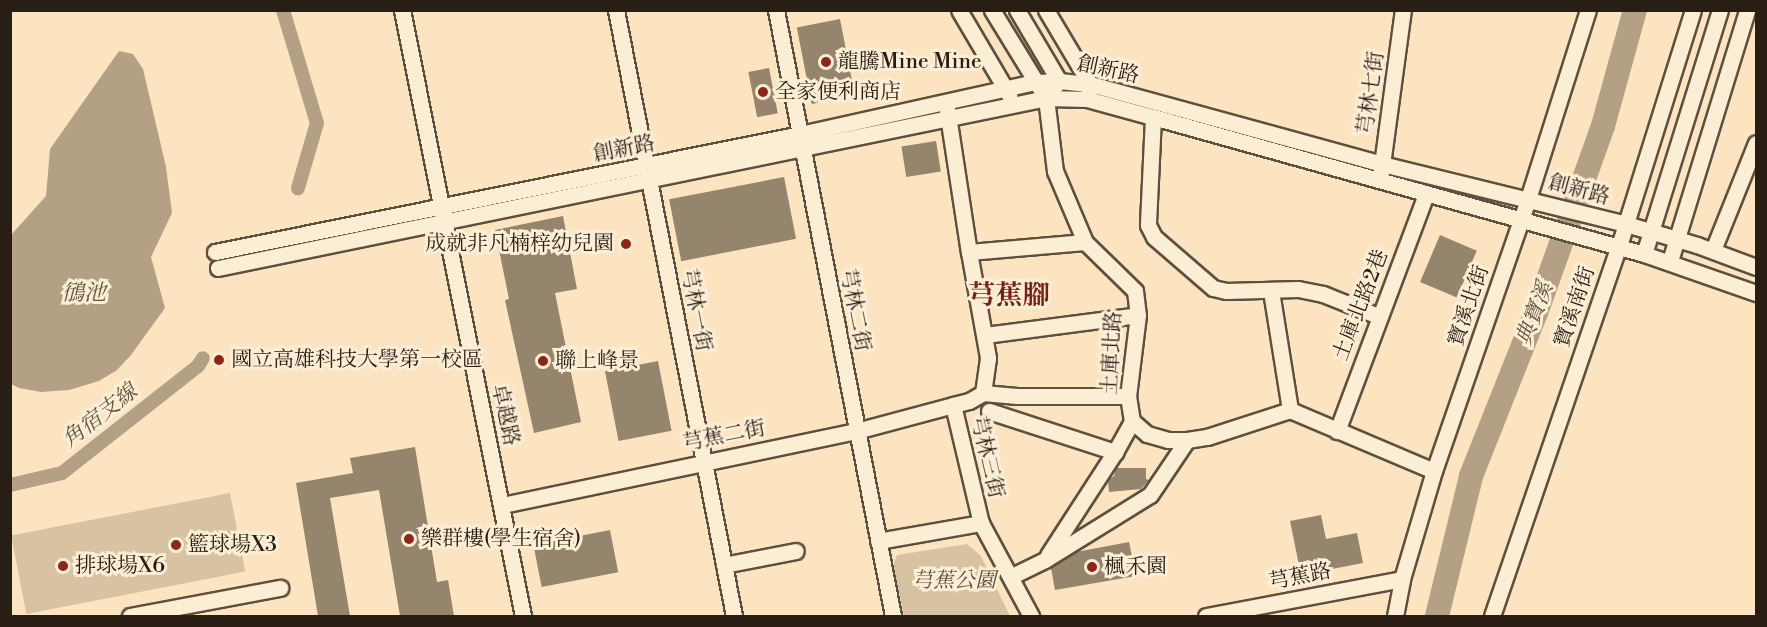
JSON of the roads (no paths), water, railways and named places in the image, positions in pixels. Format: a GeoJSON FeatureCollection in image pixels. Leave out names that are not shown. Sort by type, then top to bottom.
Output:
{"type":"FeatureCollection","features":[{"type":"Feature","properties":{"kind":"street","name":"卓越路"},"geometry":{"type":"LineString","coordinates":[[402,10],[523,616]]}},
{"type":"Feature","properties":{"kind":"street","name":"芎林一街"},"geometry":{"type":"LineString","coordinates":[[616,10],[734,616]]}},
{"type":"Feature","properties":{"kind":"street","name":"芎林二街"},"geometry":{"type":"LineString","coordinates":[[776,10],[893,616]]}},
{"type":"Feature","properties":{"kind":"street"},"geometry":{"type":"LineString","coordinates":[[958,10],[1013,103]]}},
{"type":"Feature","properties":{"kind":"street"},"geometry":{"type":"LineString","coordinates":[[992,10],[1034,82],[1046,98],[1059,81],[1017,10]]}},
{"type":"Feature","properties":{"kind":"street"},"geometry":{"type":"LineString","coordinates":[[1046,10],[1088,92]]}},
{"type":"Feature","properties":{"kind":"street","name":"芎林七街"},"geometry":{"type":"LineString","coordinates":[[1378,181],[1403,10]]}},
{"type":"Feature","properties":{"kind":"street","name":"寶溪北街"},"geometry":{"type":"LineString","coordinates":[[1395,616],[1402,579],[1434,471],[1527,221],[1588,10]]}},
{"type":"Feature","properties":{"kind":"street","name":"寶溪南街"},"geometry":{"type":"LineString","coordinates":[[1492,616],[1620,222],[1693,10]]}},
{"type":"Feature","properties":{"kind":"street"},"geometry":{"type":"LineString","coordinates":[[1644,254],[1720,10]]}},
{"type":"Feature","properties":{"kind":"street"},"geometry":{"type":"LineString","coordinates":[[1670,261],[1747,10]]}},
{"type":"Feature","properties":{"kind":"street","name":"創新路"},"geometry":{"type":"LineString","coordinates":[[802,142],[1005,88],[1034,82],[1059,81],[1153,117],[1670,261],[1756,293]]}},
{"type":"Feature","properties":{"kind":"street","name":"創新路"},"geometry":{"type":"LineString","coordinates":[[442,215],[802,142],[949,119],[1013,103],[1088,92],[1620,222],[1713,250],[1756,267]]}},
{"type":"Feature","properties":{"kind":"street","name":"土庫北路"},"geometry":{"type":"LineString","coordinates":[[1046,98],[1054,171],[1085,242],[1135,291],[1138,315],[1128,396],[1132,421],[1148,434],[1168,440],[1187,440],[1207,437],[1290,410]]}},
{"type":"Feature","properties":{"kind":"street","name":"芎林三街"},"geometry":{"type":"LineString","coordinates":[[946,104],[988,358],[983,393],[969,401],[953,405],[981,523],[1012,576],[1031,616]]}},
{"type":"Feature","properties":{"kind":"street"},"geometry":{"type":"LineString","coordinates":[[1153,117],[1148,225],[1154,237],[1213,288],[1226,291],[1298,289],[1323,294],[1378,316]]}},
{"type":"Feature","properties":{"kind":"street"},"geometry":{"type":"LineString","coordinates":[[1713,250],[1751,173],[1756,143]]}},
{"type":"Feature","properties":{"kind":"street","name":"土庫北路2巷"},"geometry":{"type":"LineString","coordinates":[[1337,431],[1378,316],[1426,194]]}},
{"type":"Feature","properties":{"kind":"street"},"geometry":{"type":"LineString","coordinates":[[215,252],[442,215]]}},
{"type":"Feature","properties":{"kind":"street"},"geometry":{"type":"LineString","coordinates":[[218,268],[442,215]]}},
{"type":"Feature","properties":{"kind":"street"},"geometry":{"type":"LineString","coordinates":[[969,252],[1085,242]]}},
{"type":"Feature","properties":{"kind":"street"},"geometry":{"type":"LineString","coordinates":[[1271,291],[1290,410],[1434,471]]}},
{"type":"Feature","properties":{"kind":"street"},"geometry":{"type":"LineString","coordinates":[[985,335],[1138,315]]}},
{"type":"Feature","properties":{"kind":"street"},"geometry":{"type":"LineString","coordinates":[[983,393],[1017,396],[1128,396]]}},
{"type":"Feature","properties":{"kind":"street","name":"芎蕉二街"},"geometry":{"type":"LineString","coordinates":[[501,505],[856,431],[953,405]]}},
{"type":"Feature","properties":{"kind":"street"},"geometry":{"type":"LineString","coordinates":[[989,411],[1116,453]]}},
{"type":"Feature","properties":{"kind":"street"},"geometry":{"type":"LineString","coordinates":[[1045,560],[1116,453],[1132,421]]}},
{"type":"Feature","properties":{"kind":"street"},"geometry":{"type":"LineString","coordinates":[[1012,576],[1045,560],[1150,495],[1187,440]]}},
{"type":"Feature","properties":{"kind":"street"},"geometry":{"type":"LineString","coordinates":[[878,541],[981,523]]}},
{"type":"Feature","properties":{"kind":"street"},"geometry":{"type":"LineString","coordinates":[[724,565],[796,551]]}},
{"type":"Feature","properties":{"kind":"street","name":"芎蕉路"},"geometry":{"type":"LineString","coordinates":[[1206,616],[1402,579]]}},
{"type":"Feature","properties":{"kind":"street"},"geometry":{"type":"LineString","coordinates":[[130,616],[280,588]]}},
{"type":"Feature","properties":{"kind":"water","name":"鴴池"},"geometry":{"type":"Polygon","coordinates":[[[119,51],[133,54],[143,69],[166,167],[172,213],[151,257],[165,308],[131,355],[117,370],[99,381],[69,390],[41,392],[19,388],[11,384],[11,235],[46,196],[50,149],[119,51]]]}},
{"type":"Feature","properties":{"kind":"waterway","name":"角宿支線"},"geometry":{"type":"LineString","coordinates":[[283,10],[317,123],[298,188]]}},
{"type":"Feature","properties":{"kind":"waterway","name":"典寶溪"},"geometry":{"type":"LineString","coordinates":[[1437,616],[1471,476],[1536,313],[1603,126],[1635,10]]}},
{"type":"Feature","properties":{"kind":"waterway","name":"角宿支線"},"geometry":{"type":"LineString","coordinates":[[10,485],[62,473],[198,366],[203,358]]}},
{"type":"Feature","properties":{"kind":"place","name":"龍騰Mine Mine"},"geometry":{"type":"Point","coordinates":[826,62]}},
{"type":"Feature","properties":{"kind":"place","name":"全家便利商店"},"geometry":{"type":"Point","coordinates":[763,92]}},
{"type":"Feature","properties":{"kind":"place","name":"成就非凡楠梓幼兒園"},"geometry":{"type":"Point","coordinates":[626,244]}},
{"type":"Feature","properties":{"kind":"place","name":"國立高雄科技大學第一校區"},"geometry":{"type":"Point","coordinates":[219,360]}},
{"type":"Feature","properties":{"kind":"place","name":"聯上峰景"},"geometry":{"type":"Point","coordinates":[543,361]}},
{"type":"Feature","properties":{"kind":"place","name":"樂群樓(學生宿舍)"},"geometry":{"type":"Point","coordinates":[409,539]}},
{"type":"Feature","properties":{"kind":"place","name":"籃球場X3"},"geometry":{"type":"Point","coordinates":[176,545]}},
{"type":"Feature","properties":{"kind":"place","name":"排球場X6"},"geometry":{"type":"Point","coordinates":[63,566]}},
{"type":"Feature","properties":{"kind":"place","name":"楓禾園"},"geometry":{"type":"Point","coordinates":[1092,567]}},
{"type":"Feature","properties":{"kind":"district","name":"芎蕉腳"},"geometry":{"type":"Point","coordinates":[1009,297]}},
{"type":"Feature","properties":{"kind":"park label","name":"芎蕉公園"},"geometry":{"type":"Point","coordinates":[954,581]}}]}
